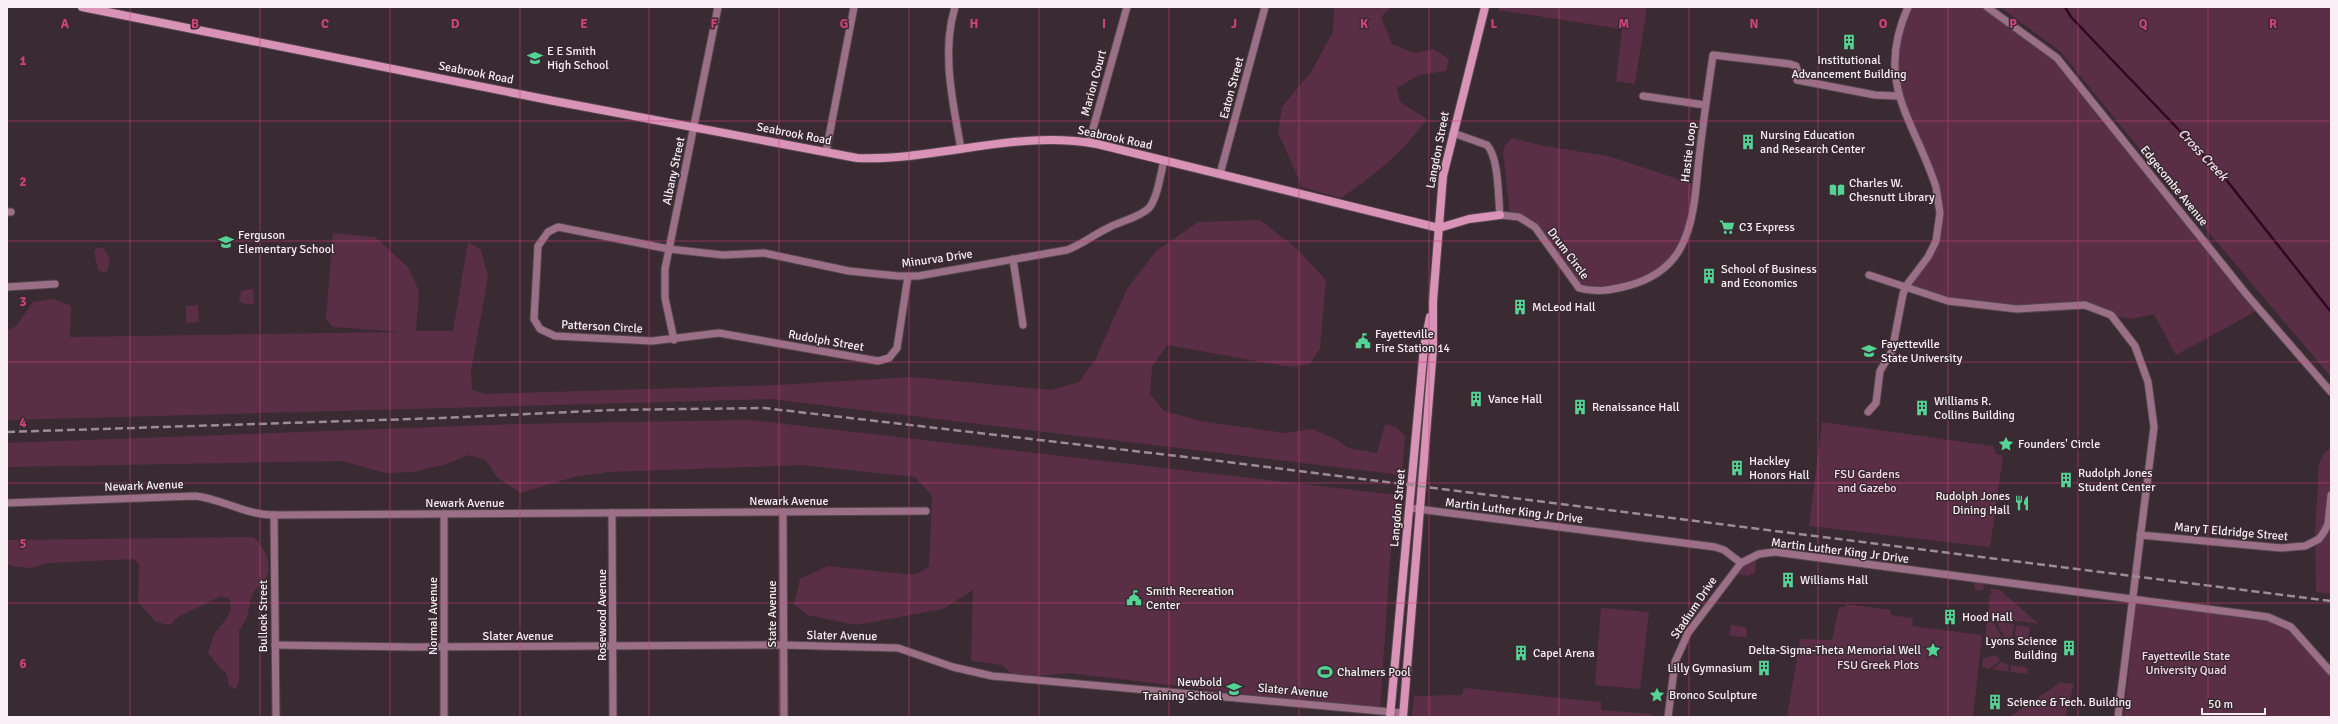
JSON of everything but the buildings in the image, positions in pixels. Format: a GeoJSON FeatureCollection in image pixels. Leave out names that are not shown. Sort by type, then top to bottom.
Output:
{"type":"FeatureCollection","features":[{"type":"Feature","properties":{"kind":"street","name":"Seabrook Road"},"geometry":{"type":"LineString","coordinates":[[82,7],[108,10],[262,44],[857,158],[880,159],[1031,140],[1089,143],[1439,228]]}},
{"type":"Feature","properties":{"kind":"street","name":"Albany Street"},"geometry":{"type":"LineString","coordinates":[[674,340],[665,298],[665,269],[695,127],[718,7]]}},
{"type":"Feature","properties":{"kind":"street"},"geometry":{"type":"LineString","coordinates":[[826,152],[854,7]]}},
{"type":"Feature","properties":{"kind":"street"},"geometry":{"type":"LineString","coordinates":[[955,7],[950,34],[950,85],[961,149]]}},
{"type":"Feature","properties":{"kind":"street","name":"Marion Court"},"geometry":{"type":"LineString","coordinates":[[1089,143],[1126,7]]}},
{"type":"Feature","properties":{"kind":"street","name":"Eaton Street"},"geometry":{"type":"LineString","coordinates":[[1220,174],[1265,7]]}},
{"type":"Feature","properties":{"kind":"street","name":"Langdon Street"},"geometry":{"type":"LineString","coordinates":[[1403,715],[1433,349],[1433,301],[1443,176],[1484,7]]}},
{"type":"Feature","properties":{"kind":"street"},"geometry":{"type":"LineString","coordinates":[[1868,412],[1876,403],[1880,371],[1892,350],[1900,302],[1906,286],[1928,257],[1933,246],[1940,213],[1939,200],[1933,176],[1898,96],[1896,47],[1908,7]]}},
{"type":"Feature","properties":{"kind":"street","name":"Edgecombe Avenue"},"geometry":{"type":"LineString","coordinates":[[1988,7],[2057,58],[2247,294],[2331,392]]}},
{"type":"Feature","properties":{"kind":"street","name":"Hastie Loop"},"geometry":{"type":"LineString","coordinates":[[1694,201],[1705,105],[1713,55],[1790,64],[1796,66],[1798,72],[1797,80],[1875,96],[1898,96]]}},
{"type":"Feature","properties":{"kind":"street"},"geometry":{"type":"LineString","coordinates":[[1643,96],[1705,105]]}},
{"type":"Feature","properties":{"kind":"street"},"geometry":{"type":"LineString","coordinates":[[1439,228],[1469,218],[1500,215],[1494,160],[1491,149],[1487,144],[1453,133]]}},
{"type":"Feature","properties":{"kind":"street","name":"Minurva Drive"},"geometry":{"type":"LineString","coordinates":[[669,249],[723,255],[764,253],[849,271],[908,276],[1013,259],[1078,246],[1106,228],[1144,212],[1154,198],[1164,161]]}},
{"type":"Feature","properties":{"kind":"street","name":"Drum Circle"},"geometry":{"type":"LineString","coordinates":[[1500,215],[1519,217],[1535,227],[1579,288],[1590,292],[1616,289],[1638,283],[1649,279],[1667,266],[1686,237],[1694,201]]}},
{"type":"Feature","properties":{"kind":"street","name":"Patterson Circle"},"geometry":{"type":"LineString","coordinates":[[669,249],[564,227],[553,229],[544,236],[538,246],[534,313],[540,329],[555,336],[652,341],[674,340]]}},
{"type":"Feature","properties":{"kind":"street"},"geometry":{"type":"LineString","coordinates":[[1013,259],[1023,325]]}},
{"type":"Feature","properties":{"kind":"street"},"geometry":{"type":"LineString","coordinates":[[1869,275],[1906,286],[1929,296],[1961,303],[2017,309],[2085,305],[2111,315],[2134,346],[2148,382],[2154,427],[2118,717]]}},
{"type":"Feature","properties":{"kind":"street","name":"Rudolph Street"},"geometry":{"type":"LineString","coordinates":[[674,340],[718,333],[878,361],[884,360],[894,353],[897,348],[908,276]]}},
{"type":"Feature","properties":{"kind":"street"},"geometry":{"type":"LineString","coordinates":[[7,287],[55,284]]}},
{"type":"Feature","properties":{"kind":"street","name":"Langdon Street"},"geometry":{"type":"LineString","coordinates":[[1390,714],[1424,347],[1433,301]]}},
{"type":"Feature","properties":{"kind":"street","name":"Mary T Eldridge Street"},"geometry":{"type":"LineString","coordinates":[[2140,534],[2281,548],[2300,547],[2312,544],[2324,532],[2328,524],[2331,495]]}},
{"type":"Feature","properties":{"kind":"street","name":"Newark Avenue"},"geometry":{"type":"LineString","coordinates":[[7,503],[195,496],[218,500],[252,513],[274,515],[926,511]]}},
{"type":"Feature","properties":{"kind":"street","name":"Martin Luther King Jr Drive"},"geometry":{"type":"LineString","coordinates":[[1410,508],[1715,547],[1724,550],[1741,563],[1756,555],[1775,552],[2248,613],[2275,619],[2291,627],[2331,672]]}},
{"type":"Feature","properties":{"kind":"street","name":"State Avenue"},"geometry":{"type":"LineString","coordinates":[[783,512],[784,717]]}},
{"type":"Feature","properties":{"kind":"street","name":"Rosewood Avenue"},"geometry":{"type":"LineString","coordinates":[[612,513],[613,717]]}},
{"type":"Feature","properties":{"kind":"street","name":"Normal Avenue"},"geometry":{"type":"LineString","coordinates":[[444,514],[444,717]]}},
{"type":"Feature","properties":{"kind":"street","name":"Bullock Street"},"geometry":{"type":"LineString","coordinates":[[274,515],[276,717]]}},
{"type":"Feature","properties":{"kind":"street","name":"Stadium Drive"},"geometry":{"type":"LineString","coordinates":[[1668,717],[1672,673],[1683,642],[1706,608],[1741,563]]}},
{"type":"Feature","properties":{"kind":"street","name":"Slater Avenue"},"geometry":{"type":"LineString","coordinates":[[275,645],[613,647],[783,645],[898,648],[953,668],[992,676],[1403,715]]}},
{"type":"Feature","properties":{"kind":"green space"},"geometry":{"type":"Polygon","coordinates":[[[1334,7],[1391,7],[1381,17],[1392,44],[1414,53],[1433,49],[1449,59],[1446,71],[1419,75],[1397,88],[1400,102],[1427,119],[1398,153],[1366,180],[1341,198],[1302,187],[1278,132],[1282,107],[1311,72],[1333,32],[1334,7]]]}},
{"type":"Feature","properties":{"kind":"green space"},"geometry":{"type":"Polygon","coordinates":[[[1499,7],[1647,7],[1635,84],[1616,81],[1622,29],[1498,10],[1499,7]]]}},
{"type":"Feature","properties":{"kind":"green space"},"geometry":{"type":"Polygon","coordinates":[[[1909,7],[1987,7],[2057,58],[2260,309],[2176,355],[2154,314],[2132,319],[2111,315],[2085,305],[2043,307],[1967,304],[1906,286],[1928,257],[1938,228],[1939,204],[1897,91],[1896,57],[1909,7]]]}},
{"type":"Feature","properties":{"kind":"green space"},"geometry":{"type":"Polygon","coordinates":[[[2000,7],[2331,7],[2331,377],[2178,196],[2060,51],[2000,7]]]}},
{"type":"Feature","properties":{"kind":"green space"},"geometry":{"type":"Polygon","coordinates":[[[1512,138],[1544,146],[1608,156],[1696,185],[1686,237],[1659,273],[1616,289],[1579,288],[1535,227],[1510,216],[1503,151],[1506,144],[1512,138]]]}},
{"type":"Feature","properties":{"kind":"green space"},"geometry":{"type":"Polygon","coordinates":[[[1260,220],[1296,248],[1326,280],[1320,348],[1310,364],[1291,367],[1167,345],[1152,367],[1150,394],[1164,411],[1201,421],[1285,433],[1313,429],[1337,440],[1348,448],[1377,453],[1385,424],[1396,427],[1405,436],[1402,475],[771,399],[7,420],[7,331],[16,326],[33,302],[54,299],[71,306],[70,337],[402,332],[333,327],[326,319],[333,233],[375,237],[408,267],[419,291],[416,331],[453,331],[468,242],[481,250],[488,277],[471,371],[472,390],[485,394],[778,385],[912,377],[1052,390],[1079,382],[1095,360],[1127,289],[1156,251],[1198,222],[1260,220]]]}},
{"type":"Feature","properties":{"kind":"green space"},"geometry":{"type":"Polygon","coordinates":[[[97,247],[104,249],[110,260],[107,271],[103,273],[98,270],[94,252],[97,247]]]}},
{"type":"Feature","properties":{"kind":"green space"},"geometry":{"type":"Polygon","coordinates":[[[253,289],[254,304],[244,304],[239,301],[241,291],[253,289]]]}},
{"type":"Feature","properties":{"kind":"green space"},"geometry":{"type":"Polygon","coordinates":[[[198,305],[199,322],[186,323],[186,306],[198,305]]]}},
{"type":"Feature","properties":{"kind":"green space"},"geometry":{"type":"Polygon","coordinates":[[[751,420],[1397,495],[1390,560],[1380,710],[1069,673],[1016,678],[1002,665],[971,661],[973,590],[943,609],[856,625],[807,615],[794,604],[800,579],[828,566],[914,575],[929,567],[932,496],[915,477],[803,465],[608,472],[574,477],[520,493],[497,477],[486,460],[468,455],[447,464],[413,472],[385,473],[343,461],[7,467],[7,443],[516,424],[751,420]]]}},
{"type":"Feature","properties":{"kind":"green space","name":"FSU Gardens and Gazebo"},"geometry":{"type":"Polygon","coordinates":[[[1822,422],[1993,446],[1996,454],[2003,456],[1990,547],[1809,526],[1822,422]]]}},
{"type":"Feature","properties":{"kind":"green space"},"geometry":{"type":"Polygon","coordinates":[[[2331,448],[2331,594],[2316,592],[2315,533],[2319,464],[2324,453],[2331,448]]]}},
{"type":"Feature","properties":{"kind":"green space"},"geometry":{"type":"Polygon","coordinates":[[[253,537],[257,540],[266,555],[269,571],[266,578],[253,593],[248,615],[239,630],[239,681],[236,689],[229,686],[227,674],[219,667],[208,653],[213,637],[226,620],[231,605],[230,599],[221,596],[178,617],[170,625],[156,622],[138,602],[139,564],[133,559],[48,563],[31,568],[11,566],[7,563],[7,540],[253,537]]]}},
{"type":"Feature","properties":{"kind":"green space"},"geometry":{"type":"Polygon","coordinates":[[[1757,559],[1754,574],[1750,574],[1750,576],[1735,574],[1745,565],[1757,559]]]}},
{"type":"Feature","properties":{"kind":"green space"},"geometry":{"type":"Polygon","coordinates":[[[1977,581],[1981,581],[1983,582],[1983,590],[1977,591],[1974,588],[1974,584],[1977,581]]]}},
{"type":"Feature","properties":{"kind":"green space"},"geometry":{"type":"Polygon","coordinates":[[[1991,589],[2000,590],[2039,624],[1988,617],[1990,594],[1994,593],[1991,592],[1991,589]]]}},
{"type":"Feature","properties":{"kind":"green space","name":"Fayetteville State University Quad"},"geometry":{"type":"Polygon","coordinates":[[[2136,602],[2274,620],[2291,630],[2331,674],[2331,717],[2124,717],[2136,602]]]}},
{"type":"Feature","properties":{"kind":"green space","name":"FSU Greek Plots"},"geometry":{"type":"Polygon","coordinates":[[[1844,604],[1891,610],[1890,615],[1913,618],[1912,626],[1982,635],[1973,717],[1787,717],[1800,639],[1832,640],[1839,607],[1846,607],[1844,604]]]}},
{"type":"Feature","properties":{"kind":"green space"},"geometry":{"type":"Polygon","coordinates":[[[1601,608],[1649,612],[1640,689],[1595,685],[1601,608]]]}},
{"type":"Feature","properties":{"kind":"green space"},"geometry":{"type":"Polygon","coordinates":[[[1987,621],[1993,622],[2003,639],[1998,644],[1985,638],[1987,621]]]}},
{"type":"Feature","properties":{"kind":"green space"},"geometry":{"type":"Polygon","coordinates":[[[1996,622],[2014,624],[2012,637],[2005,638],[1996,622]]]}},
{"type":"Feature","properties":{"kind":"green space"},"geometry":{"type":"Polygon","coordinates":[[[1731,625],[1747,628],[1746,638],[1729,635],[1731,625]]]}},
{"type":"Feature","properties":{"kind":"green space"},"geometry":{"type":"Polygon","coordinates":[[[2016,625],[2030,627],[2028,639],[2015,638],[2016,625]]]}},
{"type":"Feature","properties":{"kind":"green space"},"geometry":{"type":"Polygon","coordinates":[[[1997,655],[2000,661],[1989,669],[1982,667],[1983,658],[1997,655]]]}},
{"type":"Feature","properties":{"kind":"green space"},"geometry":{"type":"Polygon","coordinates":[[[2002,662],[2009,665],[2008,672],[1992,669],[2002,662]]]}},
{"type":"Feature","properties":{"kind":"green space"},"geometry":{"type":"Polygon","coordinates":[[[2011,665],[2028,668],[2027,674],[2010,672],[2011,665]]]}},
{"type":"Feature","properties":{"kind":"green space"},"geometry":{"type":"Polygon","coordinates":[[[2061,682],[2074,684],[2065,717],[2009,717],[2061,682]]]}},
{"type":"Feature","properties":{"kind":"green space"},"geometry":{"type":"Polygon","coordinates":[[[1464,688],[1601,702],[1601,710],[1652,714],[1651,717],[1412,717],[1414,696],[1462,695],[1464,688]]]}},
{"type":"Feature","properties":{"kind":"waterway","name":"Cross Creek"},"geometry":{"type":"LineString","coordinates":[[2065,7],[2071,17],[2224,177],[2331,312]]}},
{"type":"Feature","properties":{"kind":"railway"},"geometry":{"type":"LineString","coordinates":[[7,432],[442,418],[612,410],[764,408],[1203,459],[2331,601]]}},
{"type":"Feature","properties":{"kind":"place","name":"Institutional Advancement Building"},"geometry":{"type":"Point","coordinates":[1849,42]}},
{"type":"Feature","properties":{"kind":"place","name":"E E Smith High School"},"geometry":{"type":"Point","coordinates":[535,58]}},
{"type":"Feature","properties":{"kind":"place","name":"Nursing Education and Research Center"},"geometry":{"type":"Point","coordinates":[1748,142]}},
{"type":"Feature","properties":{"kind":"place","name":"Charles W. Chesnutt Library"},"geometry":{"type":"Point","coordinates":[1837,190]}},
{"type":"Feature","properties":{"kind":"place","name":"C3 Express"},"geometry":{"type":"Point","coordinates":[1727,227]}},
{"type":"Feature","properties":{"kind":"place","name":"Ferguson Elementary School"},"geometry":{"type":"Point","coordinates":[226,242]}},
{"type":"Feature","properties":{"kind":"place","name":"School of Business and Economics"},"geometry":{"type":"Point","coordinates":[1709,276]}},
{"type":"Feature","properties":{"kind":"place","name":"McLeod Hall"},"geometry":{"type":"Point","coordinates":[1520,307]}},
{"type":"Feature","properties":{"kind":"place","name":"Fayetteville Fire Station 14"},"geometry":{"type":"Point","coordinates":[1363,341]}},
{"type":"Feature","properties":{"kind":"place","name":"Fayetteville State University"},"geometry":{"type":"Point","coordinates":[1869,351]}},
{"type":"Feature","properties":{"kind":"place","name":"Vance Hall"},"geometry":{"type":"Point","coordinates":[1476,399]}},
{"type":"Feature","properties":{"kind":"place","name":"Renaissance Hall"},"geometry":{"type":"Point","coordinates":[1580,407]}},
{"type":"Feature","properties":{"kind":"place","name":"Williams R. Collins Building"},"geometry":{"type":"Point","coordinates":[1922,408]}},
{"type":"Feature","properties":{"kind":"place","name":"Founders' Circle"},"geometry":{"type":"Point","coordinates":[2006,444]}},
{"type":"Feature","properties":{"kind":"place","name":"Hackley Honors Hall"},"geometry":{"type":"Point","coordinates":[1737,468]}},
{"type":"Feature","properties":{"kind":"place","name":"Rudolph Jones Student Center"},"geometry":{"type":"Point","coordinates":[2066,480]}},
{"type":"Feature","properties":{"kind":"place","name":"Rudolph Jones Dining Hall"},"geometry":{"type":"Point","coordinates":[2022,503]}},
{"type":"Feature","properties":{"kind":"place","name":"Williams Hall"},"geometry":{"type":"Point","coordinates":[1788,580]}},
{"type":"Feature","properties":{"kind":"place","name":"Smith Recreation Center"},"geometry":{"type":"Point","coordinates":[1134,598]}},
{"type":"Feature","properties":{"kind":"place","name":"Hood Hall"},"geometry":{"type":"Point","coordinates":[1950,617]}},
{"type":"Feature","properties":{"kind":"place","name":"Lyons Science Building"},"geometry":{"type":"Point","coordinates":[2069,648]}},
{"type":"Feature","properties":{"kind":"place","name":"Delta-Sigma-Theta Memorial Well"},"geometry":{"type":"Point","coordinates":[1933,650]}},
{"type":"Feature","properties":{"kind":"place","name":"Capel Arena"},"geometry":{"type":"Point","coordinates":[1521,653]}},
{"type":"Feature","properties":{"kind":"place","name":"Lilly Gymnasium"},"geometry":{"type":"Point","coordinates":[1764,668]}},
{"type":"Feature","properties":{"kind":"place","name":"Chalmers Pool"},"geometry":{"type":"Point","coordinates":[1325,672]}},
{"type":"Feature","properties":{"kind":"place","name":"Newbold Training School"},"geometry":{"type":"Point","coordinates":[1234,689]}},
{"type":"Feature","properties":{"kind":"place","name":"Bronco Sculpture"},"geometry":{"type":"Point","coordinates":[1657,695]}},
{"type":"Feature","properties":{"kind":"place","name":"Science & Tech. Building"},"geometry":{"type":"Point","coordinates":[1995,702]}}]}
